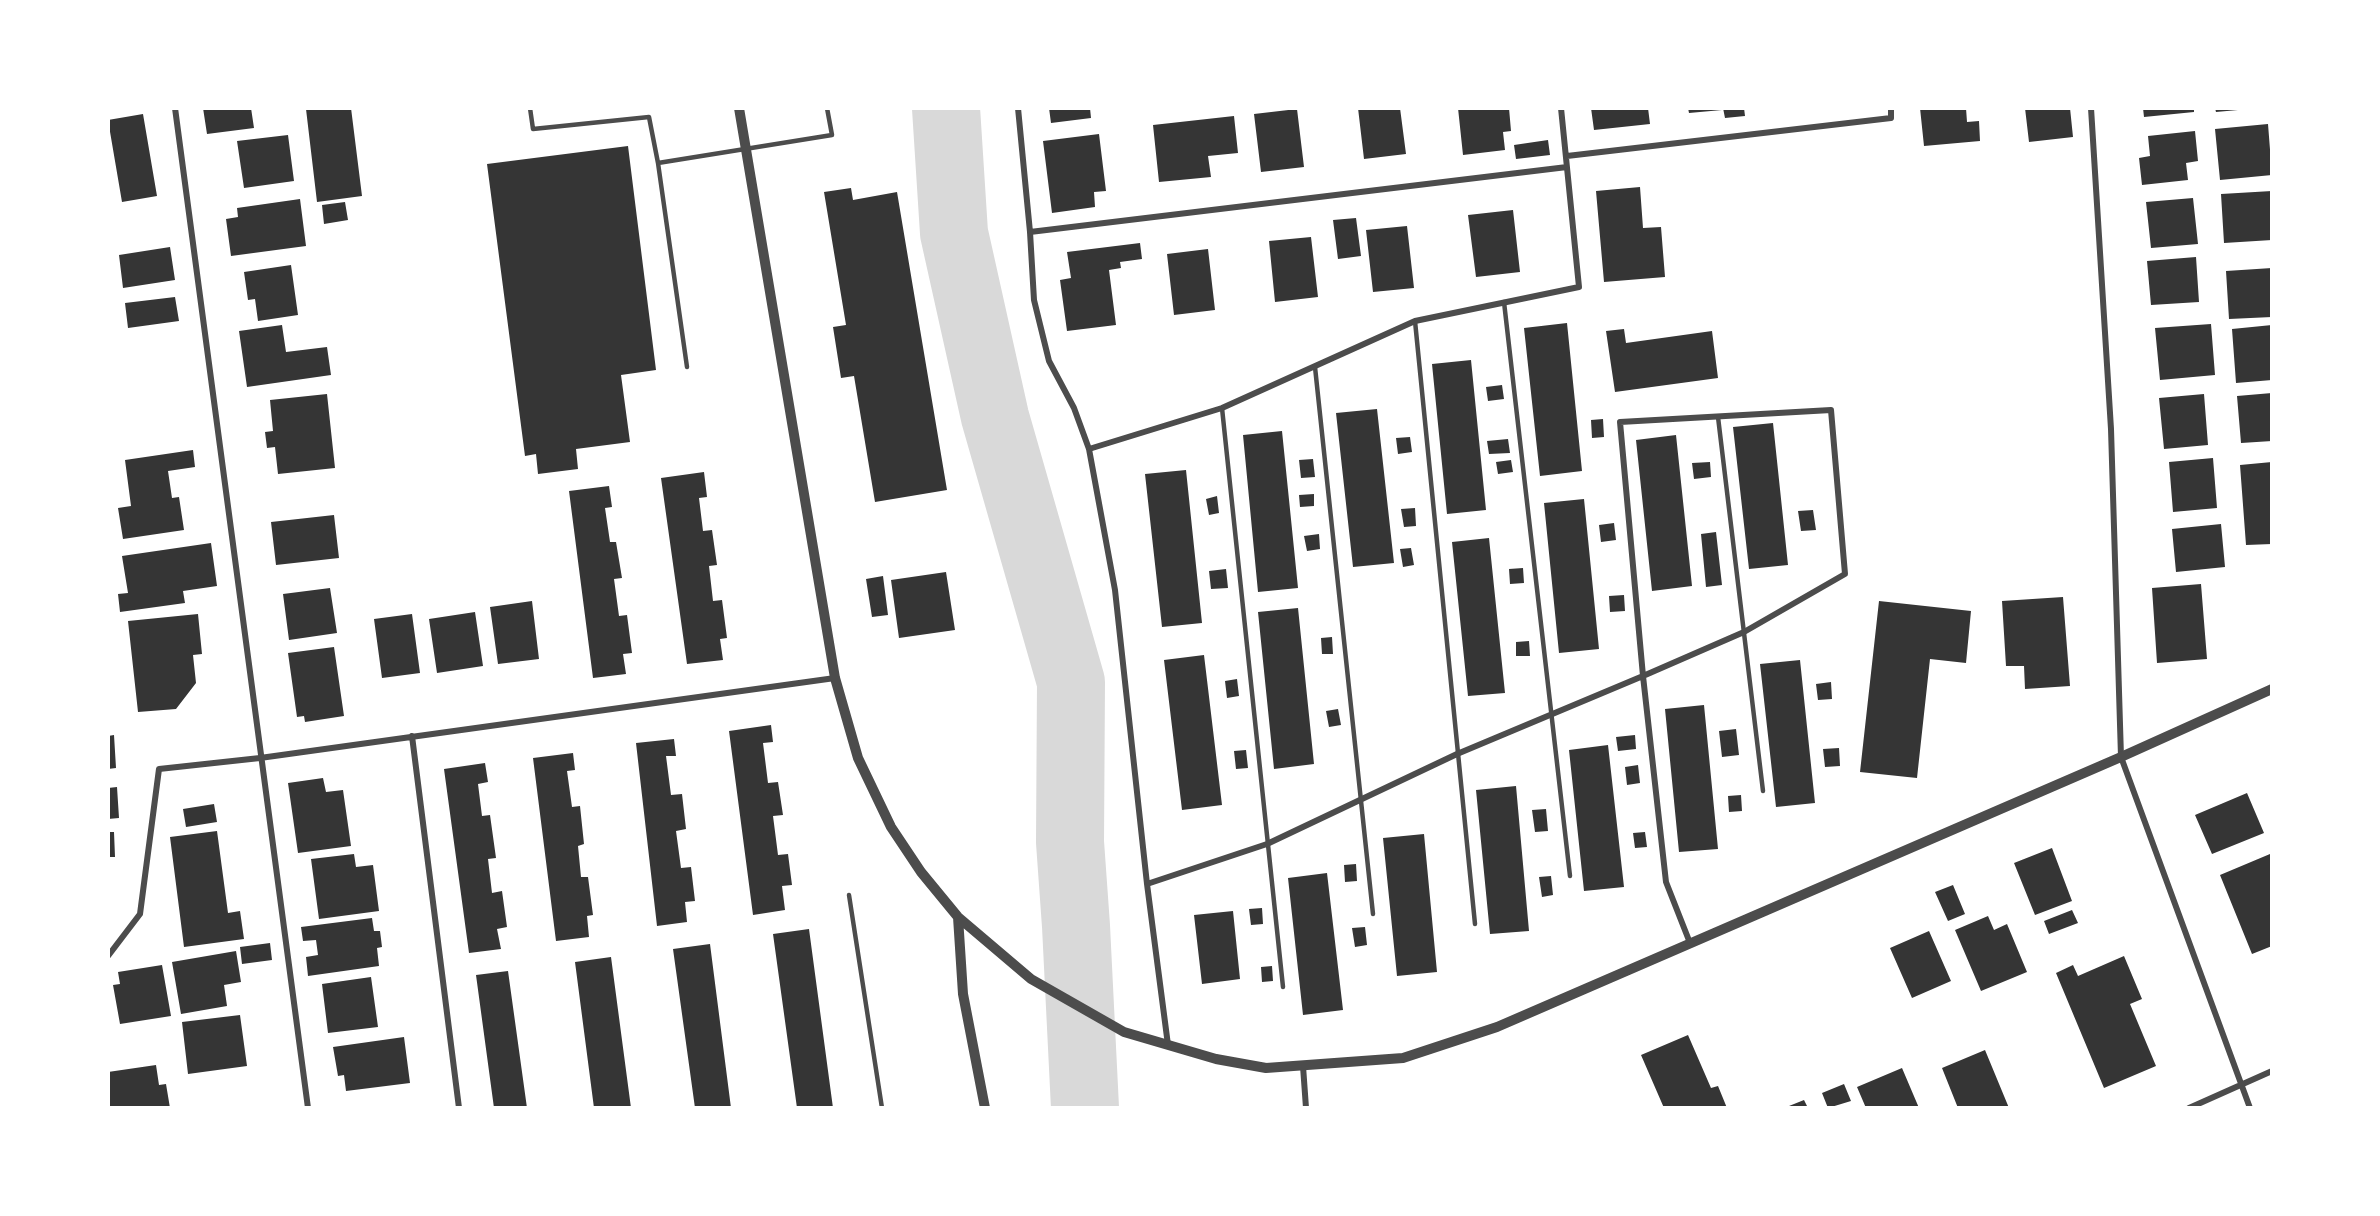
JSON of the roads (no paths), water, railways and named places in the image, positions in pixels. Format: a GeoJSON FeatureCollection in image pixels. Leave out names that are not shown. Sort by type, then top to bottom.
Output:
{"type":"FeatureCollection","features":[{"type":"Feature","properties":{"kind":"street"},"geometry":{"type":"LineString","coordinates":[[175,108],[308,1108]]}},
{"type":"Feature","properties":{"kind":"street"},"geometry":{"type":"LineString","coordinates":[[739,108],[835,678],[858,758],[891,827],[921,872],[958,917],[1030,978],[1124,1032],[1216,1059],[1266,1068],[1403,1058],[1497,1027],[2121,757],[2272,689]]}},
{"type":"Feature","properties":{"kind":"street"},"geometry":{"type":"LineString","coordinates":[[1018,108],[1034,300],[1049,361],[1074,408],[1089,449],[1115,590],[1147,884],[1168,1045]]}},
{"type":"Feature","properties":{"kind":"street"},"geometry":{"type":"LineString","coordinates":[[1089,449],[1222,408],[1414,321],[1580,287],[1561,108]]}},
{"type":"Feature","properties":{"kind":"street"},"geometry":{"type":"LineString","coordinates":[[1567,156],[1891,118],[1891,108]]}},
{"type":"Feature","properties":{"kind":"street"},"geometry":{"type":"LineString","coordinates":[[2091,108],[2111,429],[2121,757],[2250,1108]]}},
{"type":"Feature","properties":{"kind":"street"},"geometry":{"type":"LineString","coordinates":[[1030,232],[1567,167]]}},
{"type":"Feature","properties":{"kind":"street"},"geometry":{"type":"LineString","coordinates":[[1147,884],[1267,844],[1457,754],[1643,676],[1744,632],[1845,574],[1831,410],[1620,422],[1643,676],[1666,882],[1690,943]]}},
{"type":"Feature","properties":{"kind":"street"},"geometry":{"type":"LineString","coordinates":[[108,956],[140,914],[159,769],[260,758],[835,678]]}},
{"type":"Feature","properties":{"kind":"street"},"geometry":{"type":"LineString","coordinates":[[412,736],[459,1108]]}},
{"type":"Feature","properties":{"kind":"street"},"geometry":{"type":"LineString","coordinates":[[958,917],[963,994],[985,1108]]}},
{"type":"Feature","properties":{"kind":"street"},"geometry":{"type":"LineString","coordinates":[[1303,1066],[1306,1108]]}},
{"type":"Feature","properties":{"kind":"street"},"geometry":{"type":"LineString","coordinates":[[2189,1108],[2272,1071]]}},
{"type":"Feature","properties":{"kind":"lane"},"geometry":{"type":"LineString","coordinates":[[530,108],[533,129],[650,117],[687,367]]}},
{"type":"Feature","properties":{"kind":"lane"},"geometry":{"type":"LineString","coordinates":[[658,163],[832,135],[827,108]]}},
{"type":"Feature","properties":{"kind":"lane"},"geometry":{"type":"LineString","coordinates":[[1504,302],[1570,876]]}},
{"type":"Feature","properties":{"kind":"lane"},"geometry":{"type":"LineString","coordinates":[[1414,321],[1475,924]]}},
{"type":"Feature","properties":{"kind":"lane"},"geometry":{"type":"LineString","coordinates":[[1315,367],[1373,914]]}},
{"type":"Feature","properties":{"kind":"lane"},"geometry":{"type":"LineString","coordinates":[[1222,408],[1283,987]]}},
{"type":"Feature","properties":{"kind":"lane"},"geometry":{"type":"LineString","coordinates":[[1718,417],[1763,791]]}},
{"type":"Feature","properties":{"kind":"lane"},"geometry":{"type":"LineString","coordinates":[[849,895],[882,1108]]}},
{"type":"Feature","properties":{"kind":"waterway"},"geometry":{"type":"LineString","coordinates":[[946,108],[954,233],[995,417],[1071,682],[1070,842],[1085,1108]]}}]}
